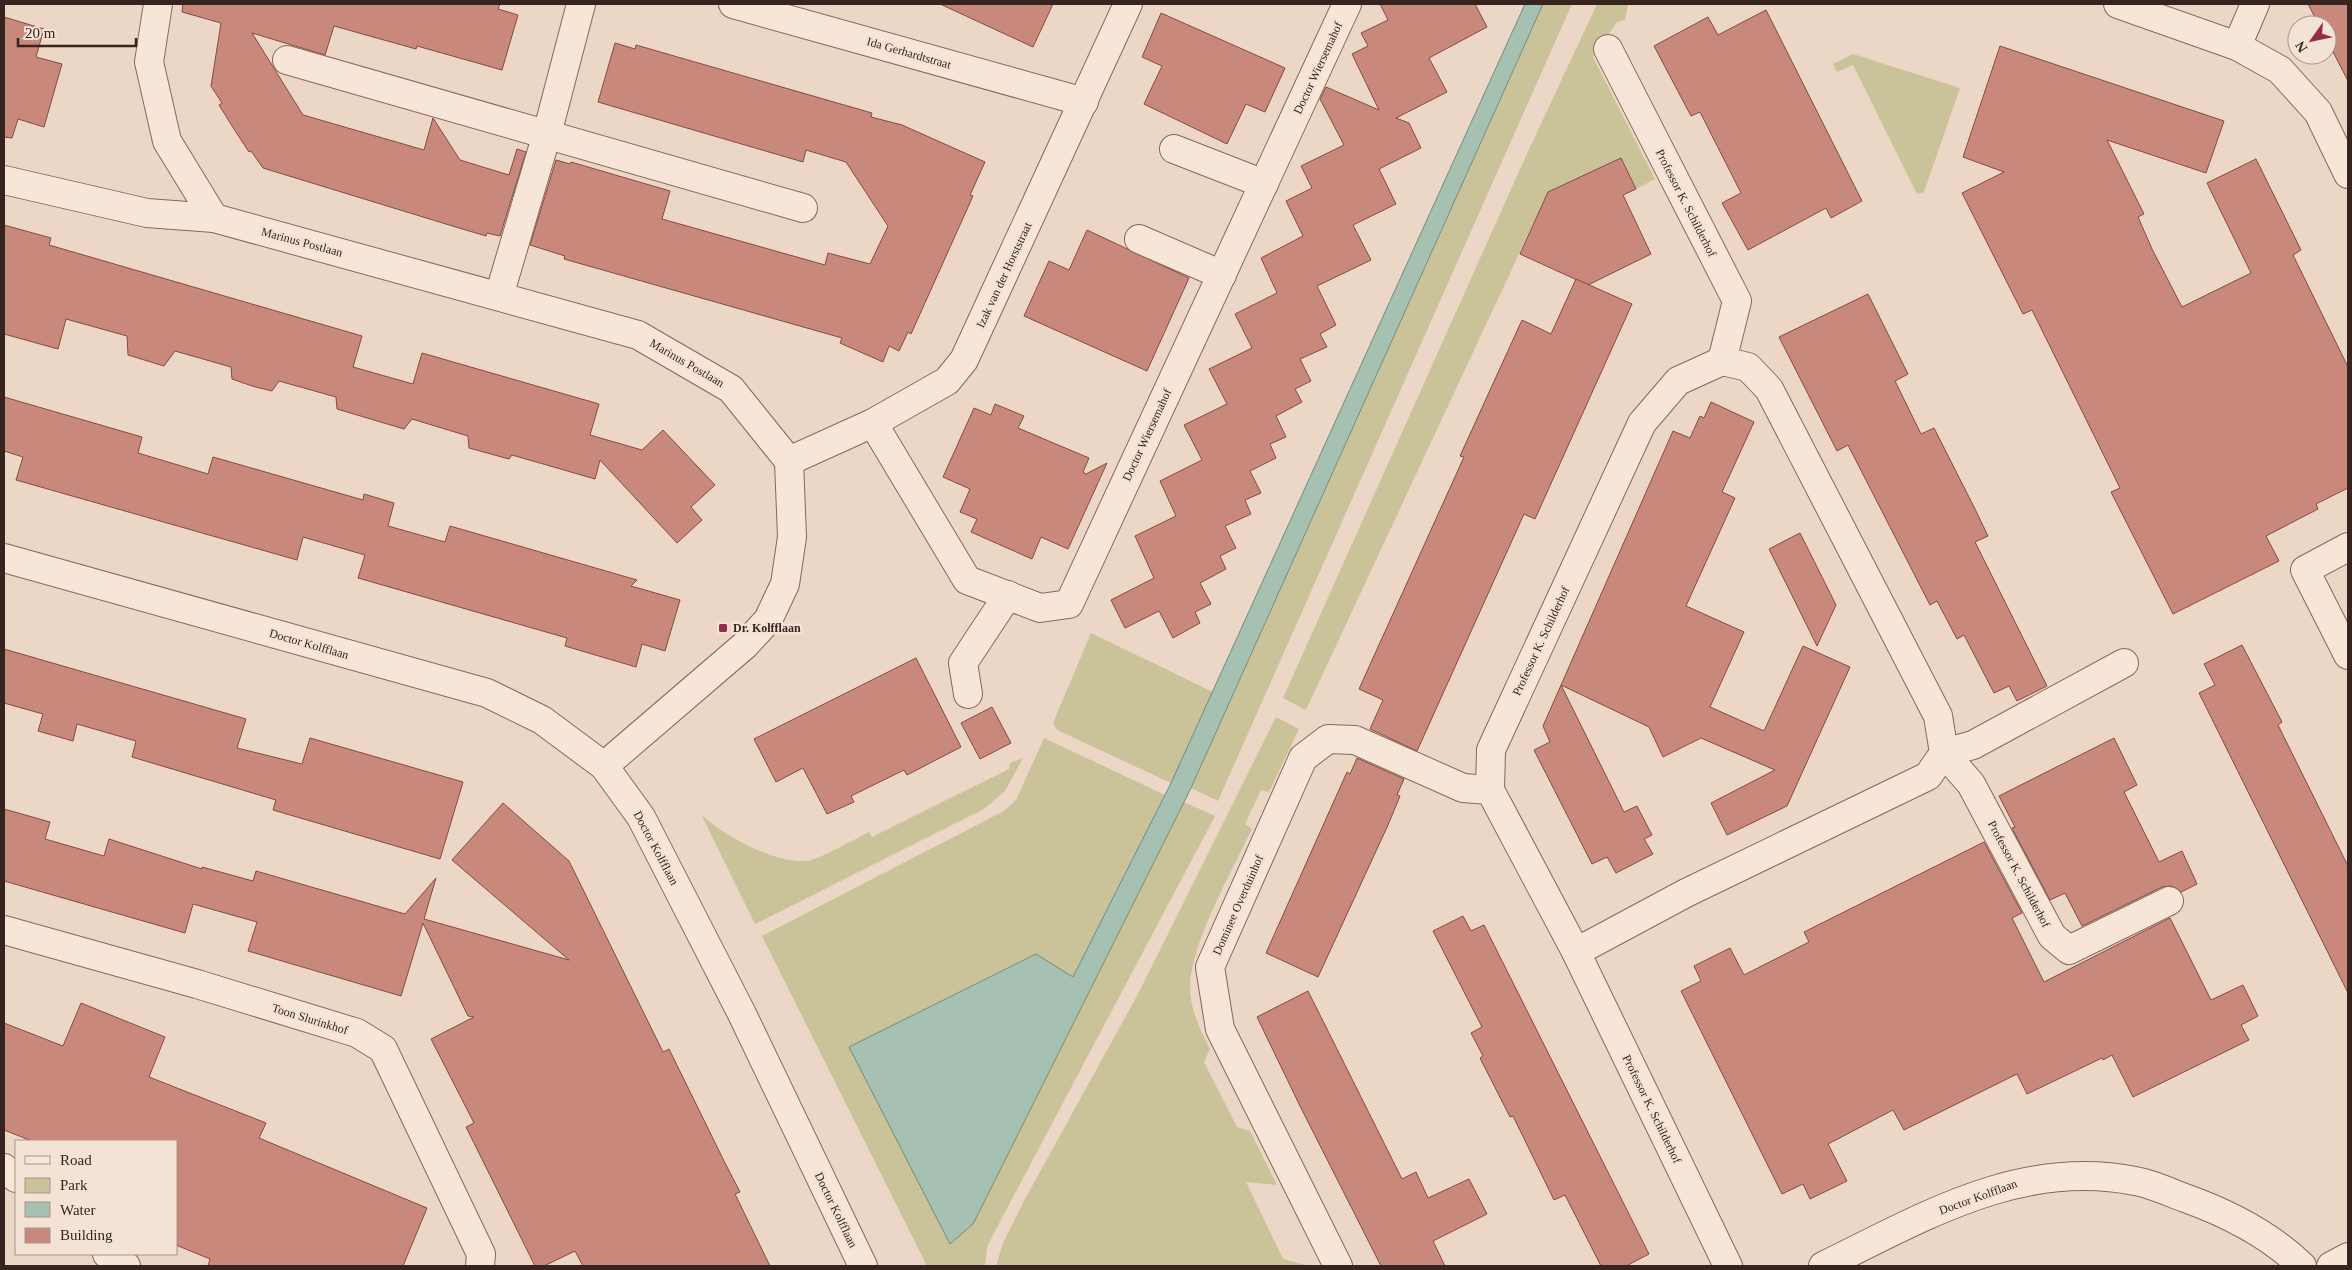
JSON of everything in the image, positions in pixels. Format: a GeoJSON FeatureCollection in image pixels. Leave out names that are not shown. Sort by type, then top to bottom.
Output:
{"type":"FeatureCollection","features":[{"type":"Feature","properties":{"kind":"street"},"geometry":{"type":"LineString","coordinates":[[158,4],[149,62],[167,141],[214,218]]}},
{"type":"Feature","properties":{"kind":"street"},"geometry":{"type":"LineString","coordinates":[[499,296],[547,134],[581,4]]}},
{"type":"Feature","properties":{"kind":"street","name":"Ida Gerhardtstraat"},"geometry":{"type":"LineString","coordinates":[[733,4],[1084,102]]}},
{"type":"Feature","properties":{"kind":"street","name":"Izak van der Horststraat"},"geometry":{"type":"LineString","coordinates":[[789,461],[873,423],[947,380],[964,360],[1128,4]]}},
{"type":"Feature","properties":{"kind":"street","name":"Doctor Wiersemahof"},"geometry":{"type":"LineString","coordinates":[[873,423],[967,580],[1040,608],[1068,604],[1347,4]]}},
{"type":"Feature","properties":{"kind":"street"},"geometry":{"type":"LineString","coordinates":[[2118,4],[2236,46],[2280,70],[2318,112],[2348,174]]}},
{"type":"Feature","properties":{"kind":"street"},"geometry":{"type":"LineString","coordinates":[[2236,46],[2254,4]]}},
{"type":"Feature","properties":{"kind":"street","name":"Professor K. Schilderhof"},"geometry":{"type":"LineString","coordinates":[[1608,49],[1736,301],[1722,361],[1678,381],[1642,423],[1491,750],[1490,790],[1576,952],[1728,1266]]}},
{"type":"Feature","properties":{"kind":"street"},"geometry":{"type":"LineString","coordinates":[[287,60],[803,208]]}},
{"type":"Feature","properties":{"kind":"street"},"geometry":{"type":"LineString","coordinates":[[1174,149],[1264,184]]}},
{"type":"Feature","properties":{"kind":"street","name":"Marinus Postlaan"},"geometry":{"type":"LineString","coordinates":[[4,180],[147,213],[214,218],[638,335],[731,389],[789,461]]}},
{"type":"Feature","properties":{"kind":"street"},"geometry":{"type":"LineString","coordinates":[[1140,239],[1222,275]]}},
{"type":"Feature","properties":{"kind":"street"},"geometry":{"type":"LineString","coordinates":[[1722,361],[1748,367],[1769,388],[1938,716],[1944,753]]}},
{"type":"Feature","properties":{"kind":"street"},"geometry":{"type":"LineString","coordinates":[[604,766],[745,645],[768,620],[785,584],[792,538],[789,461]]}},
{"type":"Feature","properties":{"kind":"street"},"geometry":{"type":"LineString","coordinates":[[2348,547],[2305,570],[2348,655]]}},
{"type":"Feature","properties":{"kind":"street","name":"Doctor Kolfflaan"},"geometry":{"type":"LineString","coordinates":[[4,558],[487,693],[542,720],[604,766],[641,817],[742,1014],[863,1266]]}},
{"type":"Feature","properties":{"kind":"street"},"geometry":{"type":"LineString","coordinates":[[968,694],[963,664],[1008,595]]}},
{"type":"Feature","properties":{"kind":"street"},"geometry":{"type":"LineString","coordinates":[[1576,952],[1686,893],[1928,776],[1944,753],[1973,745],[2124,663]]}},
{"type":"Feature","properties":{"kind":"street","name":"Dominee Overduinhof"},"geometry":{"type":"LineString","coordinates":[[1338,1266],[1220,1029],[1210,967],[1303,758],[1328,739],[1355,740],[1463,788],[1490,790]]}},
{"type":"Feature","properties":{"kind":"street","name":"Professor K. Schilderhof"},"geometry":{"type":"LineString","coordinates":[[1944,753],[1971,784],[2052,936],[2069,950],[2169,901]]}},
{"type":"Feature","properties":{"kind":"street","name":"Toon Slurinkhof"},"geometry":{"type":"LineString","coordinates":[[4,930],[197,984],[357,1033],[383,1049],[481,1254],[480,1266]]}},
{"type":"Feature","properties":{"kind":"street"},"geometry":{"type":"LineString","coordinates":[[4,1168],[15,1177]]}},
{"type":"Feature","properties":{"kind":"street","name":"Doctor Kolfflaan"},"geometry":{"type":"LineString","coordinates":[[1823,1266],[1945,1208],[1973,1197],[2003,1186],[2060,1176],[2136,1181],[2220,1211],[2273,1242],[2302,1266]]}},
{"type":"Feature","properties":{"kind":"street"},"geometry":{"type":"LineString","coordinates":[[109,1255],[126,1266]]}},
{"type":"Feature","properties":{"kind":"street"},"geometry":{"type":"LineString","coordinates":[[2331,1266],[2348,1257]]}},
{"type":"Feature","properties":{"kind":"green space"},"geometry":{"type":"Polygon","coordinates":[[[1543,4],[1572,4],[1218,801],[1191,788],[1543,4]]]}},
{"type":"Feature","properties":{"kind":"green space"},"geometry":{"type":"Polygon","coordinates":[[[1597,4],[1628,4],[1625,20],[1617,22],[1593,57],[1655,179],[1636,189],[1621,158],[1547,194],[1306,710],[1283,698],[1525,158],[1597,4]]]}},
{"type":"Feature","properties":{"kind":"green space"},"geometry":{"type":"Polygon","coordinates":[[[1853,54],[1960,88],[1924,192],[1917,194],[1853,65],[1837,72],[1833,64],[1853,54]]]}},
{"type":"Feature","properties":{"kind":"green space"},"geometry":{"type":"Polygon","coordinates":[[[1091,633],[1213,692],[1171,783],[1057,730],[1053,723],[1091,633]]]}},
{"type":"Feature","properties":{"kind":"green space"},"geometry":{"type":"Polygon","coordinates":[[[1276,717],[1299,729],[1269,792],[1261,790],[1245,824],[1252,829],[1214,907],[1197,949],[1192,969],[1190,995],[1196,1019],[1210,1049],[1204,1062],[1237,1127],[1250,1131],[1277,1185],[1246,1182],[1283,1259],[1309,1266],[996,1266],[1003,1243],[1025,1199],[1138,994],[1276,717]]]}},
{"type":"Feature","properties":{"kind":"green space"},"geometry":{"type":"Polygon","coordinates":[[[1044,738],[1165,795],[1073,978],[850,1047],[951,1243],[973,1224],[1184,802],[1215,816],[994,1233],[987,1247],[985,1266],[927,1266],[762,936],[1004,811],[1016,800],[1044,738]]]}},
{"type":"Feature","properties":{"kind":"green space"},"geometry":{"type":"Polygon","coordinates":[[[1023,758],[1005,791],[984,809],[755,924],[701,814],[735,839],[765,853],[794,861],[807,861],[828,853],[869,832],[872,837],[1009,769],[1010,763],[1023,758]]]}},
{"type":"Feature","properties":{"kind":"water"},"geometry":{"type":"Polygon","coordinates":[[[1525,4],[1543,4],[1191,788],[973,1224],[950,1244],[849,1047],[1036,954],[1073,977],[1171,783],[1525,4]]]}},
{"type":"Feature","properties":{"kind":"building"},"geometry":{"type":"Polygon","coordinates":[[[183,4],[500,4],[498,9],[518,15],[502,70],[417,46],[416,49],[334,26],[325,55],[252,33],[303,115],[424,150],[433,118],[460,160],[509,175],[517,149],[526,152],[500,236],[487,233],[486,236],[263,168],[251,151],[249,152],[234,129],[219,105],[222,103],[211,86],[221,23],[182,12],[183,4]]]}},
{"type":"Feature","properties":{"kind":"building"},"geometry":{"type":"Polygon","coordinates":[[[940,4],[1053,4],[1033,47],[940,4]]]}},
{"type":"Feature","properties":{"kind":"building"},"geometry":{"type":"Polygon","coordinates":[[[1380,4],[1475,4],[1487,27],[1429,58],[1447,92],[1396,118],[1409,123],[1421,148],[1379,169],[1396,204],[1353,225],[1371,260],[1317,286],[1336,325],[1320,334],[1327,347],[1300,359],[1311,381],[1295,389],[1302,402],[1276,416],[1286,437],[1270,444],[1276,458],[1250,471],[1261,493],[1245,500],[1251,514],[1225,526],[1236,548],[1220,556],[1226,569],[1200,583],[1211,604],[1195,612],[1200,623],[1173,638],[1159,611],[1125,628],[1111,600],[1154,578],[1135,536],[1176,516],[1160,481],[1202,460],[1184,425],[1227,404],[1209,369],[1252,348],[1235,314],[1277,293],[1261,258],[1303,236],[1286,201],[1312,188],[1301,166],[1344,145],[1320,99],[1326,87],[1379,110],[1352,54],[1368,46],[1361,33],[1388,20],[1380,4]]]}},
{"type":"Feature","properties":{"kind":"building"},"geometry":{"type":"Polygon","coordinates":[[[2308,4],[2348,4],[2348,81],[2337,60],[2337,15],[2314,15],[2308,4]]]}},
{"type":"Feature","properties":{"kind":"building"},"geometry":{"type":"Polygon","coordinates":[[[1766,10],[1862,201],[1831,218],[1826,208],[1748,250],[1722,203],[1741,193],[1700,112],[1691,116],[1654,46],[1708,17],[1718,35],[1766,10]]]}},
{"type":"Feature","properties":{"kind":"building"},"geometry":{"type":"Polygon","coordinates":[[[1161,13],[1285,68],[1265,112],[1246,104],[1227,144],[1144,104],[1162,66],[1142,57],[1161,13]]]}},
{"type":"Feature","properties":{"kind":"building"},"geometry":{"type":"Polygon","coordinates":[[[4,17],[44,29],[36,57],[62,64],[44,127],[18,119],[12,138],[4,137],[4,17]]]}},
{"type":"Feature","properties":{"kind":"building"},"geometry":{"type":"Polygon","coordinates":[[[615,43],[635,49],[636,45],[872,113],[871,117],[902,125],[985,162],[970,195],[973,196],[911,334],[908,332],[899,351],[889,346],[883,362],[840,343],[842,338],[564,259],[565,256],[530,245],[556,160],[570,164],[571,162],[670,191],[662,219],[825,265],[828,253],[870,264],[888,226],[846,162],[806,150],[803,162],[598,102],[615,43]]]}},
{"type":"Feature","properties":{"kind":"building"},"geometry":{"type":"Polygon","coordinates":[[[2000,46],[2224,121],[2206,173],[2107,140],[2144,214],[2138,217],[2152,249],[2182,307],[2251,273],[2207,183],[2256,159],[2301,250],[2293,255],[2348,367],[2348,488],[2316,504],[2318,509],[2266,536],[2279,561],[2173,614],[2111,492],[2120,488],[2032,310],[2023,314],[1962,193],[2004,172],[1963,157],[2000,46]]]}},
{"type":"Feature","properties":{"kind":"building"},"geometry":{"type":"Polygon","coordinates":[[[1621,158],[1636,189],[1623,195],[1651,254],[1588,285],[1520,254],[1548,192],[1621,158]]]}},
{"type":"Feature","properties":{"kind":"building"},"geometry":{"type":"Polygon","coordinates":[[[4,225],[51,238],[49,245],[362,336],[353,367],[413,384],[422,353],[599,404],[590,435],[642,450],[663,430],[715,485],[691,507],[702,520],[677,543],[600,460],[595,479],[512,455],[509,459],[469,448],[468,436],[412,419],[404,429],[337,409],[336,397],[279,381],[272,391],[252,386],[232,379],[231,367],[175,351],[164,366],[128,355],[127,336],[66,319],[58,349],[4,334],[4,225]]]}},
{"type":"Feature","properties":{"kind":"building"},"geometry":{"type":"Polygon","coordinates":[[[1087,230],[1189,278],[1147,371],[1024,316],[1049,261],[1069,270],[1087,230]]]}},
{"type":"Feature","properties":{"kind":"building"},"geometry":{"type":"Polygon","coordinates":[[[1576,279],[1632,304],[1535,519],[1524,514],[1417,751],[1370,729],[1383,700],[1359,689],[1464,457],[1460,456],[1522,320],[1551,334],[1576,279]]]}},
{"type":"Feature","properties":{"kind":"building"},"geometry":{"type":"Polygon","coordinates":[[[1868,294],[1908,374],[1895,381],[1921,434],[1934,428],[1975,509],[1988,536],[1975,542],[2047,686],[2017,701],[2009,686],[1994,693],[1964,635],[1957,639],[1937,601],[1930,605],[1848,445],[1837,451],[1779,337],[1868,294]]]}},
{"type":"Feature","properties":{"kind":"building"},"geometry":{"type":"Polygon","coordinates":[[[4,397],[142,437],[138,453],[208,474],[213,457],[363,500],[364,494],[394,503],[388,526],[445,542],[450,526],[637,580],[631,586],[680,600],[665,651],[642,644],[636,667],[565,646],[567,638],[358,578],[365,555],[303,537],[297,560],[16,480],[23,457],[4,451],[4,397]]]}},
{"type":"Feature","properties":{"kind":"building"},"geometry":{"type":"Polygon","coordinates":[[[1711,402],[1754,422],[1722,492],[1735,498],[1686,606],[1744,632],[1710,707],[1764,731],[1803,646],[1850,667],[1787,806],[1727,835],[1711,803],[1775,770],[1701,738],[1663,757],[1649,727],[1561,685],[1673,431],[1690,438],[1700,416],[1704,418],[1711,402]]]}},
{"type":"Feature","properties":{"kind":"building"},"geometry":{"type":"Polygon","coordinates":[[[995,404],[1024,416],[1018,428],[1089,458],[1083,472],[1086,474],[1107,463],[1068,549],[1041,537],[1032,559],[971,532],[977,519],[960,512],[970,489],[943,477],[974,408],[991,415],[995,404]]]}},
{"type":"Feature","properties":{"kind":"building"},"geometry":{"type":"Polygon","coordinates":[[[1800,533],[1836,605],[1817,646],[1769,549],[1800,533]]]}},
{"type":"Feature","properties":{"kind":"building"},"geometry":{"type":"Polygon","coordinates":[[[2242,645],[2282,722],[2278,725],[2348,866],[2348,993],[2199,693],[2215,685],[2204,664],[2242,645]]]}},
{"type":"Feature","properties":{"kind":"building"},"geometry":{"type":"Polygon","coordinates":[[[4,649],[246,719],[237,748],[302,764],[310,738],[463,782],[440,859],[273,810],[276,800],[132,757],[136,741],[77,724],[73,741],[38,731],[43,714],[4,703],[4,649]]]}},
{"type":"Feature","properties":{"kind":"building"},"geometry":{"type":"Polygon","coordinates":[[[916,658],[961,747],[907,775],[904,770],[851,796],[854,802],[827,814],[803,768],[776,782],[754,739],[916,658]]]}},
{"type":"Feature","properties":{"kind":"building"},"geometry":{"type":"Polygon","coordinates":[[[1561,685],[1624,812],[1637,806],[1652,835],[1644,839],[1653,854],[1616,873],[1607,857],[1592,864],[1534,750],[1550,742],[1543,726],[1561,685]]]}},
{"type":"Feature","properties":{"kind":"building"},"geometry":{"type":"Polygon","coordinates":[[[992,707],[1011,743],[980,759],[961,723],[992,707]]]}},
{"type":"Feature","properties":{"kind":"building"},"geometry":{"type":"Polygon","coordinates":[[[2114,738],[2137,785],[2124,792],[2159,862],[2182,851],[2197,884],[2181,892],[2171,886],[2162,887],[2082,926],[2065,893],[2050,900],[2012,828],[2015,827],[1999,796],[2114,738]]]}},
{"type":"Feature","properties":{"kind":"building"},"geometry":{"type":"Polygon","coordinates":[[[1357,758],[1404,779],[1397,795],[1400,796],[1388,825],[1318,977],[1266,953],[1347,772],[1350,774],[1357,758]]]}},
{"type":"Feature","properties":{"kind":"building"},"geometry":{"type":"Polygon","coordinates":[[[503,803],[569,861],[663,1052],[669,1049],[740,1192],[735,1194],[770,1266],[583,1266],[575,1251],[544,1266],[535,1266],[466,1127],[474,1123],[431,1039],[474,1017],[468,1016],[423,923],[401,996],[248,951],[257,922],[193,904],[185,933],[4,881],[4,809],[50,822],[45,839],[104,856],[109,839],[202,869],[202,867],[253,881],[256,871],[405,914],[436,878],[424,919],[569,960],[452,860],[503,803]]]}},
{"type":"Feature","properties":{"kind":"building"},"geometry":{"type":"Polygon","coordinates":[[[1984,842],[2022,913],[2012,918],[2044,982],[2170,918],[2211,1000],[2243,985],[2258,1016],[2241,1025],[2249,1040],[2133,1097],[2112,1055],[2027,1094],[2017,1074],[1904,1130],[1893,1110],[1828,1144],[1847,1181],[1810,1199],[1803,1184],[1782,1194],[1681,991],[1701,981],[1694,966],[1730,948],[1744,975],[1809,942],[1804,932],[1984,842]]]}},
{"type":"Feature","properties":{"kind":"building"},"geometry":{"type":"Polygon","coordinates":[[[1463,916],[1471,931],[1484,925],[1649,1254],[1626,1266],[1601,1266],[1565,1195],[1554,1200],[1513,1116],[1510,1117],[1480,1058],[1483,1056],[1471,1033],[1482,1027],[1433,931],[1463,916]]]}},
{"type":"Feature","properties":{"kind":"building"},"geometry":{"type":"Polygon","coordinates":[[[1308,991],[1402,1179],[1416,1172],[1428,1198],[1469,1179],[1487,1214],[1433,1241],[1445,1266],[1381,1266],[1300,1106],[1257,1017],[1308,991]]]}},
{"type":"Feature","properties":{"kind":"building"},"geometry":{"type":"Polygon","coordinates":[[[81,1003],[165,1037],[149,1077],[266,1123],[259,1138],[427,1208],[403,1266],[208,1266],[210,1259],[178,1246],[178,1140],[29,1140],[4,1130],[4,1023],[63,1046],[81,1003]]]}},
{"type":"Feature","properties":{"kind":"place","name":"Dr. Kolfflaan"},"geometry":{"type":"Point","coordinates":[723,628]}}]}
